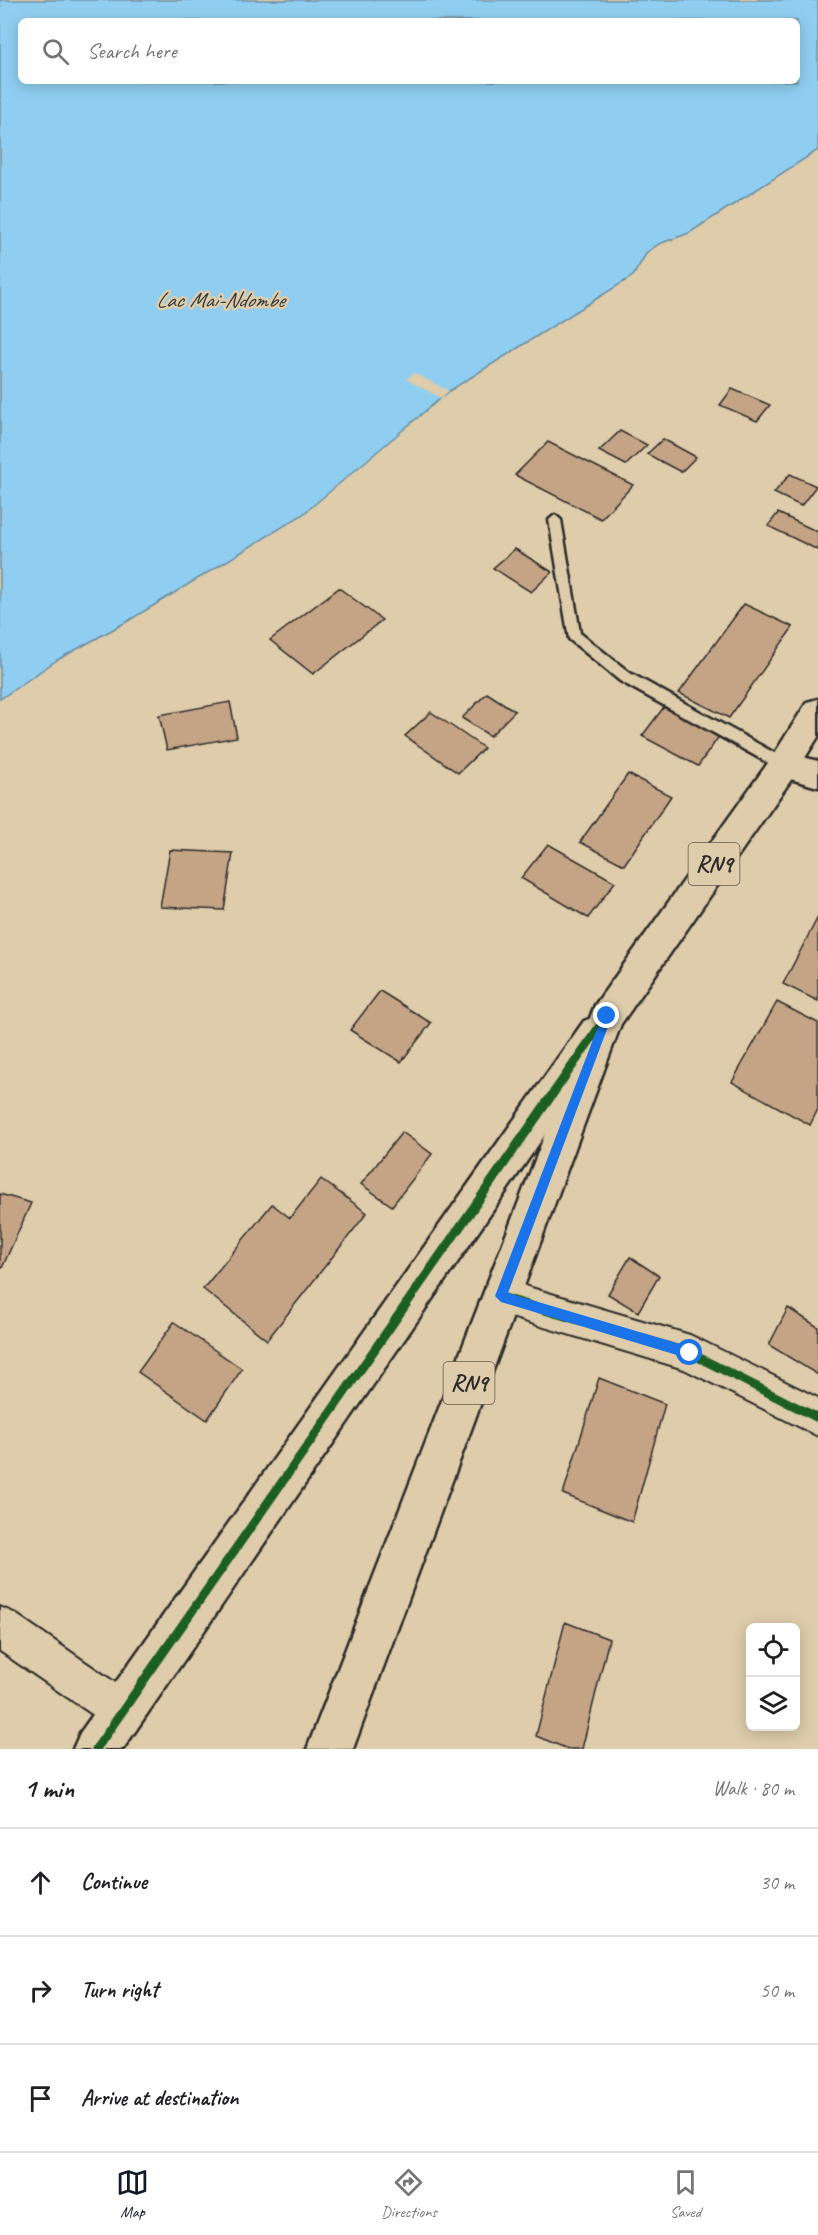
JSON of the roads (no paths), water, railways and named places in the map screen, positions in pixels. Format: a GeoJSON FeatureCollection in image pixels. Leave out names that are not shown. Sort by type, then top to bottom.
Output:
{"type":"FeatureCollection","features":[{"type":"Feature","properties":{"kind":"main road","name":"RN9"},"geometry":{"type":"LineString","coordinates":[[330,1749],[607,1016],[784,765],[818,711]]}},
{"type":"Feature","properties":{"kind":"main road"},"geometry":{"type":"LineString","coordinates":[[784,765],[818,774]]}},
{"type":"Feature","properties":{"kind":"main road"},"geometry":{"type":"LineString","coordinates":[[96,1749],[607,1016]]}},
{"type":"Feature","properties":{"kind":"street"},"geometry":{"type":"LineString","coordinates":[[501,1296],[690,1353],[818,1418]]}},
{"type":"Feature","properties":{"kind":"street"},"geometry":{"type":"LineString","coordinates":[[0,1627],[122,1711]]}},
{"type":"Feature","properties":{"kind":"lane"},"geometry":{"type":"LineString","coordinates":[[555,520],[574,635],[625,677],[784,765]]}},
{"type":"Feature","properties":{"kind":"water","name":"Lac Mai-Ndombe"},"geometry":{"type":"Polygon","coordinates":[[[0,0],[818,0],[818,150],[689,233],[659,244],[647,252],[633,276],[449,391],[302,515],[128,621],[57,660],[0,699],[0,0]]]}}]}
